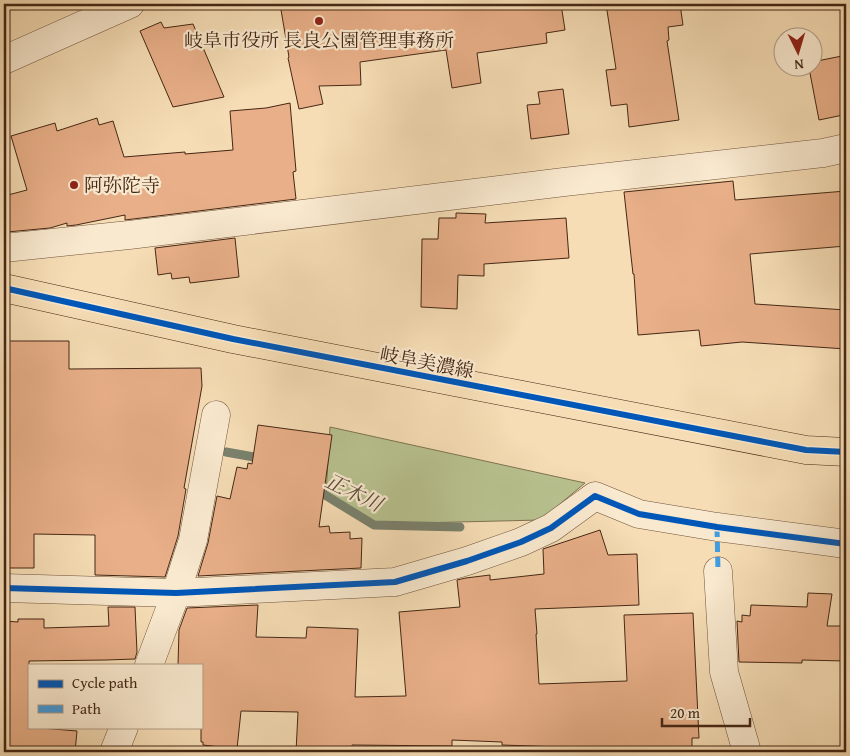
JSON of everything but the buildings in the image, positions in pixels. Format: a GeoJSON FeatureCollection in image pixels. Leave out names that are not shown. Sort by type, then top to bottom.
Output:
{"type":"FeatureCollection","features":[{"type":"Feature","properties":{"kind":"main road","name":"岐阜美濃線"},"geometry":{"type":"LineString","coordinates":[[4,288],[272,347],[806,450],[846,452]]}},
{"type":"Feature","properties":{"kind":"street"},"geometry":{"type":"LineString","coordinates":[[4,60],[130,4]]}},
{"type":"Feature","properties":{"kind":"street"},"geometry":{"type":"LineString","coordinates":[[4,248],[129,236],[564,182],[823,153],[846,148]]}},
{"type":"Feature","properties":{"kind":"street"},"geometry":{"type":"LineString","coordinates":[[149,664],[176,593],[193,540],[216,415]]}},
{"type":"Feature","properties":{"kind":"street"},"geometry":{"type":"LineString","coordinates":[[4,588],[176,593],[394,582],[467,562],[521,542],[551,528],[595,496],[640,514],[717,527],[846,544]]}},
{"type":"Feature","properties":{"kind":"street"},"geometry":{"type":"LineString","coordinates":[[718,571],[724,672],[747,752]]}},
{"type":"Feature","properties":{"kind":"street"},"geometry":{"type":"LineString","coordinates":[[114,752],[124,728]]}},
{"type":"Feature","properties":{"kind":"green space"},"geometry":{"type":"Polygon","coordinates":[[[330,427],[585,483],[541,520],[375,524],[326,494],[330,427]]]}},
{"type":"Feature","properties":{"kind":"waterway","name":"正木川"},"geometry":{"type":"LineString","coordinates":[[226,452],[265,459]]}},
{"type":"Feature","properties":{"kind":"waterway","name":"正木川"},"geometry":{"type":"LineString","coordinates":[[314,491],[325,495],[374,525],[460,527]]}},
{"type":"Feature","properties":{"kind":"marked path"},"geometry":{"type":"LineString","coordinates":[[717,527],[718,571]]}},
{"type":"Feature","properties":{"kind":"cycle path"},"geometry":{"type":"LineString","coordinates":[[4,288],[233,339],[806,450],[846,452]]}},
{"type":"Feature","properties":{"kind":"cycle path"},"geometry":{"type":"LineString","coordinates":[[4,588],[176,593],[395,582],[467,561],[521,542],[551,528],[595,496],[639,514],[717,527],[846,544]]}},
{"type":"Feature","properties":{"kind":"place","name":"岐阜市役所 長良公園管理事務所"},"geometry":{"type":"Point","coordinates":[319,21]}},
{"type":"Feature","properties":{"kind":"place","name":"阿弥陀寺"},"geometry":{"type":"Point","coordinates":[74,185]}}]}
